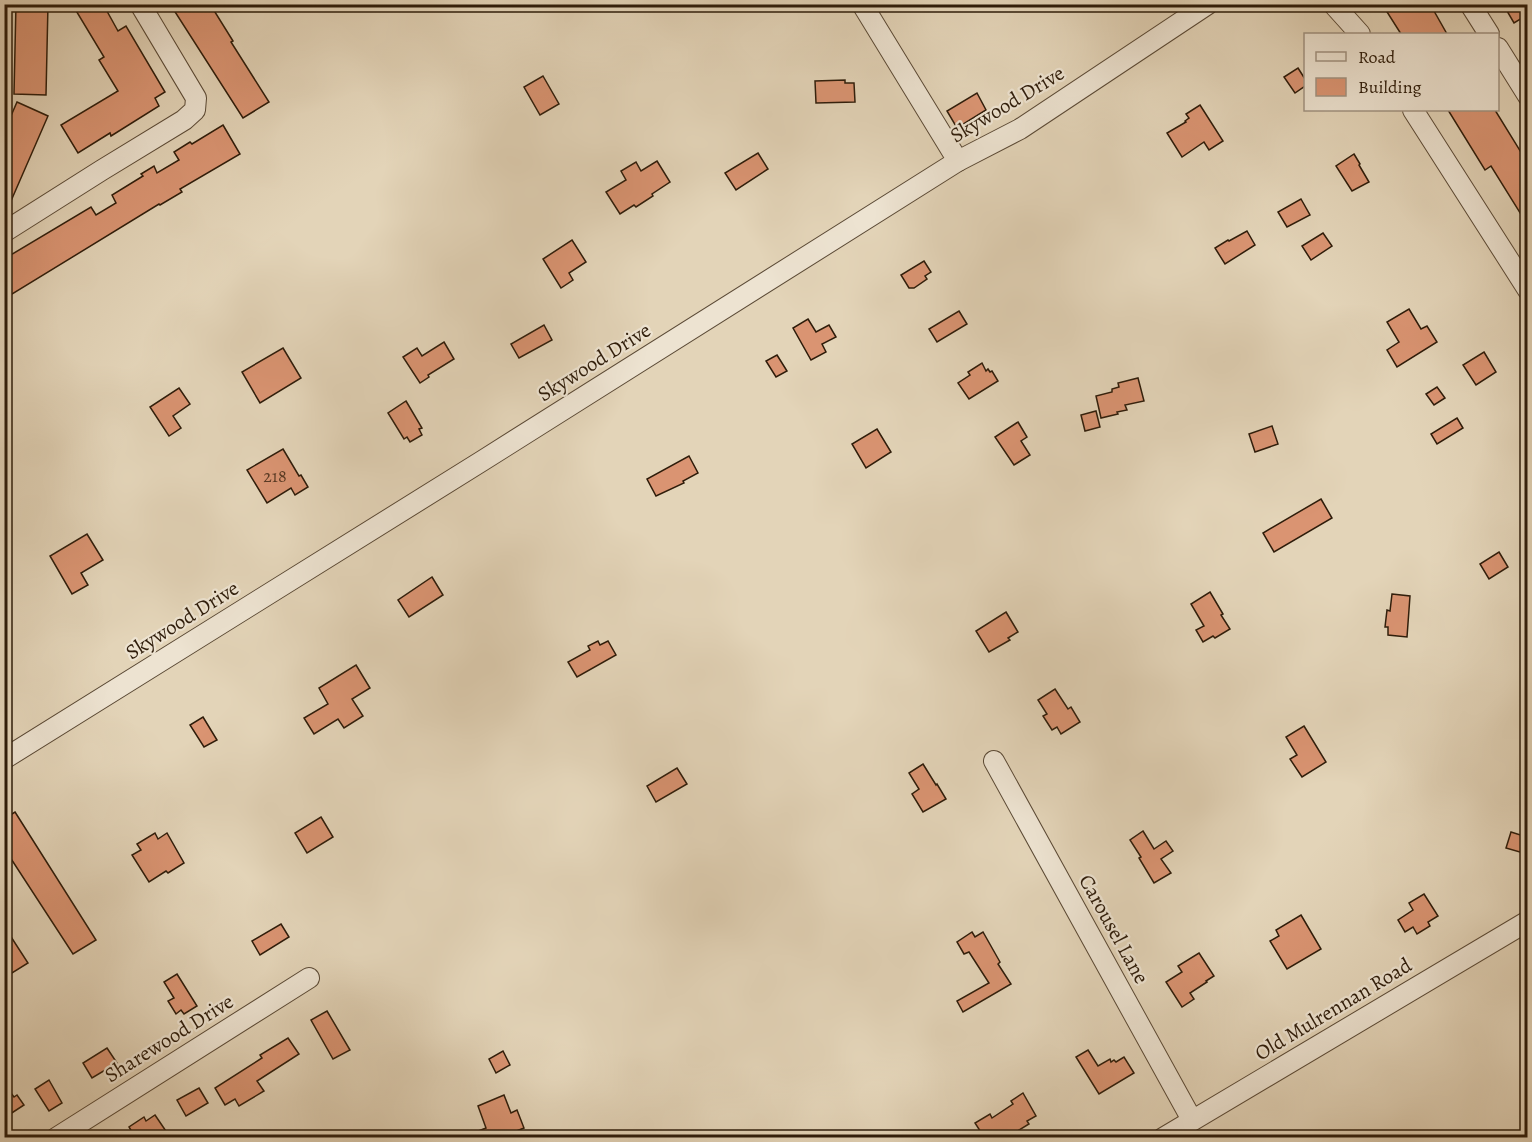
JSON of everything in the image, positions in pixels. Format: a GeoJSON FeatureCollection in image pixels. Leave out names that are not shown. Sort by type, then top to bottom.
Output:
{"type":"FeatureCollection","features":[{"type":"Feature","properties":{"kind":"street"},"geometry":{"type":"LineString","coordinates":[[4,232],[184,120],[195,110],[196,98],[140,4]]}},
{"type":"Feature","properties":{"kind":"street"},"geometry":{"type":"LineString","coordinates":[[862,4],[958,160]]}},
{"type":"Feature","properties":{"kind":"street","name":"Skywood Drive"},"geometry":{"type":"LineString","coordinates":[[4,759],[492,455],[958,160],[1020,129],[1208,4]]}},
{"type":"Feature","properties":{"kind":"street"},"geometry":{"type":"LineString","coordinates":[[1333,4],[1359,33]]}},
{"type":"Feature","properties":{"kind":"street"},"geometry":{"type":"LineString","coordinates":[[1470,4],[1488,33]]}},
{"type":"Feature","properties":{"kind":"street"},"geometry":{"type":"LineString","coordinates":[[1499,51],[1527,96]]}},
{"type":"Feature","properties":{"kind":"street"},"geometry":{"type":"LineString","coordinates":[[1414,111],[1527,290]]}},
{"type":"Feature","properties":{"kind":"street","name":"Carousel Lane"},"geometry":{"type":"LineString","coordinates":[[994,761],[1192,1120]]}},
{"type":"Feature","properties":{"kind":"street","name":"Old Mulrennan Road"},"geometry":{"type":"LineString","coordinates":[[1163,1137],[1527,921]]}},
{"type":"Feature","properties":{"kind":"street","name":"Sharewood Drive"},"geometry":{"type":"LineString","coordinates":[[56,1137],[309,978]]}},
{"type":"Feature","properties":{"kind":"building"},"geometry":{"type":"Polygon","coordinates":[[[16,4],[48,4],[46,95],[14,94],[16,4]]]}},
{"type":"Feature","properties":{"kind":"building"},"geometry":{"type":"Polygon","coordinates":[[[72,4],[103,4],[118,31],[126,26],[165,92],[155,98],[159,106],[111,136],[110,133],[78,153],[61,125],[118,91],[99,60],[104,57],[72,4]]]}},
{"type":"Feature","properties":{"kind":"building"},"geometry":{"type":"Polygon","coordinates":[[[170,4],[210,4],[269,102],[243,118],[170,4]]]}},
{"type":"Feature","properties":{"kind":"building"},"geometry":{"type":"Polygon","coordinates":[[[1382,4],[1430,4],[1446,33],[1400,33],[1382,4]]]}},
{"type":"Feature","properties":{"kind":"building"},"geometry":{"type":"Polygon","coordinates":[[[1518,4],[1527,4],[1527,15],[1514,23],[1507,11],[1518,4]]]}},
{"type":"Feature","properties":{"kind":"building"},"geometry":{"type":"Polygon","coordinates":[[[1298,68],[1304,77],[1304,87],[1295,93],[1284,77],[1298,68]]]}},
{"type":"Feature","properties":{"kind":"building"},"geometry":{"type":"Polygon","coordinates":[[[543,76],[559,104],[540,115],[524,87],[543,76]]]}},
{"type":"Feature","properties":{"kind":"building"},"geometry":{"type":"Polygon","coordinates":[[[845,80],[845,83],[854,83],[855,102],[816,103],[815,81],[845,80]]]}},
{"type":"Feature","properties":{"kind":"building"},"geometry":{"type":"Polygon","coordinates":[[[977,93],[986,110],[957,128],[947,111],[977,93]]]}},
{"type":"Feature","properties":{"kind":"building"},"geometry":{"type":"Polygon","coordinates":[[[17,102],[48,116],[4,217],[4,132],[17,102]]]}},
{"type":"Feature","properties":{"kind":"building"},"geometry":{"type":"Polygon","coordinates":[[[1200,105],[1223,141],[1209,150],[1204,142],[1182,157],[1167,133],[1186,122],[1189,118],[1186,114],[1200,105]]]}},
{"type":"Feature","properties":{"kind":"building"},"geometry":{"type":"Polygon","coordinates":[[[1449,111],[1496,111],[1527,162],[1527,224],[1491,166],[1485,170],[1449,111]]]}},
{"type":"Feature","properties":{"kind":"building"},"geometry":{"type":"Polygon","coordinates":[[[223,125],[240,154],[180,189],[182,192],[4,299],[4,259],[91,207],[96,215],[116,203],[112,195],[143,176],[141,174],[154,166],[157,173],[179,160],[174,152],[223,125]]]}},
{"type":"Feature","properties":{"kind":"building"},"geometry":{"type":"Polygon","coordinates":[[[758,153],[768,169],[736,190],[725,173],[758,153]]]}},
{"type":"Feature","properties":{"kind":"building"},"geometry":{"type":"Polygon","coordinates":[[[1354,154],[1369,182],[1352,191],[1336,166],[1354,154]]]}},
{"type":"Feature","properties":{"kind":"building"},"geometry":{"type":"Polygon","coordinates":[[[657,161],[670,182],[636,207],[634,205],[620,214],[606,192],[626,180],[621,171],[636,162],[641,171],[657,161]]]}},
{"type":"Feature","properties":{"kind":"building"},"geometry":{"type":"Polygon","coordinates":[[[1301,199],[1310,215],[1287,227],[1278,212],[1301,199]]]}},
{"type":"Feature","properties":{"kind":"building"},"geometry":{"type":"Polygon","coordinates":[[[1247,231],[1255,245],[1225,264],[1215,248],[1247,231]]]}},
{"type":"Feature","properties":{"kind":"building"},"geometry":{"type":"Polygon","coordinates":[[[1323,233],[1332,246],[1311,260],[1302,246],[1323,233]]]}},
{"type":"Feature","properties":{"kind":"building"},"geometry":{"type":"Polygon","coordinates":[[[572,240],[586,262],[569,273],[573,280],[561,288],[543,259],[572,240]]]}},
{"type":"Feature","properties":{"kind":"building"},"geometry":{"type":"Polygon","coordinates":[[[924,261],[931,272],[925,276],[927,279],[914,288],[909,288],[901,275],[924,261]]]}},
{"type":"Feature","properties":{"kind":"building"},"geometry":{"type":"Polygon","coordinates":[[[1409,309],[1421,329],[1427,326],[1437,342],[1397,367],[1387,350],[1399,342],[1387,322],[1409,309]]]}},
{"type":"Feature","properties":{"kind":"building"},"geometry":{"type":"Polygon","coordinates":[[[959,311],[967,324],[937,342],[929,329],[959,311]]]}},
{"type":"Feature","properties":{"kind":"building"},"geometry":{"type":"Polygon","coordinates":[[[808,319],[816,332],[829,325],[836,337],[822,344],[826,352],[811,360],[793,328],[808,319]]]}},
{"type":"Feature","properties":{"kind":"building"},"geometry":{"type":"Polygon","coordinates":[[[544,325],[552,340],[519,358],[511,344],[544,325]]]}},
{"type":"Feature","properties":{"kind":"building"},"geometry":{"type":"Polygon","coordinates":[[[444,342],[454,359],[428,375],[429,377],[420,383],[403,357],[417,348],[422,356],[444,342]]]}},
{"type":"Feature","properties":{"kind":"building"},"geometry":{"type":"Polygon","coordinates":[[[283,348],[301,378],[260,403],[242,372],[283,348]]]}},
{"type":"Feature","properties":{"kind":"building"},"geometry":{"type":"Polygon","coordinates":[[[1484,352],[1496,372],[1476,385],[1463,365],[1484,352]]]}},
{"type":"Feature","properties":{"kind":"building"},"geometry":{"type":"Polygon","coordinates":[[[777,355],[787,371],[776,377],[766,361],[777,355]]]}},
{"type":"Feature","properties":{"kind":"building"},"geometry":{"type":"Polygon","coordinates":[[[982,363],[986,371],[988,369],[992,371],[998,381],[969,399],[958,383],[970,375],[968,372],[982,363]]]}},
{"type":"Feature","properties":{"kind":"building"},"geometry":{"type":"Polygon","coordinates":[[[1138,378],[1144,401],[1125,405],[1127,410],[1101,418],[1096,396],[1112,392],[1112,389],[1119,387],[1118,383],[1138,378]]]}},
{"type":"Feature","properties":{"kind":"building"},"geometry":{"type":"Polygon","coordinates":[[[1437,387],[1445,398],[1434,405],[1426,394],[1437,387]]]}},
{"type":"Feature","properties":{"kind":"building"},"geometry":{"type":"Polygon","coordinates":[[[179,388],[190,404],[173,416],[181,428],[169,436],[150,407],[179,388]]]}},
{"type":"Feature","properties":{"kind":"building"},"geometry":{"type":"Polygon","coordinates":[[[406,401],[422,428],[419,429],[422,435],[410,442],[407,437],[404,439],[388,413],[406,401]]]}},
{"type":"Feature","properties":{"kind":"building"},"geometry":{"type":"Polygon","coordinates":[[[1096,411],[1100,427],[1085,431],[1081,415],[1096,411]]]}},
{"type":"Feature","properties":{"kind":"building"},"geometry":{"type":"Polygon","coordinates":[[[1457,418],[1463,428],[1437,444],[1431,434],[1457,418]]]}},
{"type":"Feature","properties":{"kind":"building"},"geometry":{"type":"Polygon","coordinates":[[[1018,422],[1027,437],[1021,441],[1030,455],[1014,465],[995,437],[1018,422]]]}},
{"type":"Feature","properties":{"kind":"building"},"geometry":{"type":"Polygon","coordinates":[[[1272,426],[1278,444],[1255,452],[1249,434],[1272,426]]]}},
{"type":"Feature","properties":{"kind":"building"},"geometry":{"type":"Polygon","coordinates":[[[877,429],[891,452],[866,468],[852,444],[877,429]]]}},
{"type":"Feature","properties":{"kind":"building"},"geometry":{"type":"Polygon","coordinates":[[[283,449],[308,487],[295,495],[291,488],[267,503],[247,470],[283,449]]]}},
{"type":"Feature","properties":{"kind":"building"},"geometry":{"type":"Polygon","coordinates":[[[689,456],[698,473],[683,481],[684,483],[656,496],[647,479],[689,456]]]}},
{"type":"Feature","properties":{"kind":"building"},"geometry":{"type":"Polygon","coordinates":[[[1321,499],[1332,518],[1274,552],[1263,533],[1321,499]]]}},
{"type":"Feature","properties":{"kind":"building"},"geometry":{"type":"Polygon","coordinates":[[[87,534],[103,560],[81,573],[88,585],[72,594],[50,556],[87,534]]]}},
{"type":"Feature","properties":{"kind":"building"},"geometry":{"type":"Polygon","coordinates":[[[1499,552],[1508,567],[1489,579],[1480,564],[1499,552]]]}},
{"type":"Feature","properties":{"kind":"building"},"geometry":{"type":"Polygon","coordinates":[[[432,577],[443,595],[409,617],[398,600],[432,577]]]}},
{"type":"Feature","properties":{"kind":"building"},"geometry":{"type":"Polygon","coordinates":[[[1210,592],[1230,629],[1203,642],[1196,630],[1204,626],[1191,604],[1210,592]]]}},
{"type":"Feature","properties":{"kind":"building"},"geometry":{"type":"Polygon","coordinates":[[[1392,594],[1410,596],[1407,637],[1388,635],[1388,627],[1385,627],[1392,594]]]}},
{"type":"Feature","properties":{"kind":"building"},"geometry":{"type":"Polygon","coordinates":[[[1006,612],[1018,632],[1008,638],[1010,640],[989,652],[976,631],[1006,612]]]}},
{"type":"Feature","properties":{"kind":"building"},"geometry":{"type":"Polygon","coordinates":[[[598,641],[600,645],[608,641],[616,655],[577,677],[568,662],[590,650],[588,646],[598,641]]]}},
{"type":"Feature","properties":{"kind":"building"},"geometry":{"type":"Polygon","coordinates":[[[356,665],[370,688],[352,699],[363,716],[344,728],[338,719],[314,734],[304,718],[328,704],[319,688],[356,665]]]}},
{"type":"Feature","properties":{"kind":"building"},"geometry":{"type":"Polygon","coordinates":[[[1055,689],[1068,709],[1071,707],[1080,722],[1061,734],[1057,727],[1052,730],[1043,716],[1047,714],[1038,700],[1055,689]]]}},
{"type":"Feature","properties":{"kind":"building"},"geometry":{"type":"Polygon","coordinates":[[[203,717],[217,740],[204,747],[190,725],[203,717]]]}},
{"type":"Feature","properties":{"kind":"building"},"geometry":{"type":"Polygon","coordinates":[[[1304,726],[1326,762],[1302,777],[1290,759],[1297,755],[1286,737],[1304,726]]]}},
{"type":"Feature","properties":{"kind":"building"},"geometry":{"type":"Polygon","coordinates":[[[923,764],[946,799],[923,812],[912,794],[919,789],[909,773],[923,764]]]}},
{"type":"Feature","properties":{"kind":"building"},"geometry":{"type":"Polygon","coordinates":[[[677,768],[687,784],[656,802],[647,786],[677,768]]]}},
{"type":"Feature","properties":{"kind":"building"},"geometry":{"type":"Polygon","coordinates":[[[15,812],[96,940],[73,954],[4,848],[4,819],[15,812]]]}},
{"type":"Feature","properties":{"kind":"building"},"geometry":{"type":"Polygon","coordinates":[[[321,817],[333,837],[307,853],[295,833],[321,817]]]}},
{"type":"Feature","properties":{"kind":"building"},"geometry":{"type":"Polygon","coordinates":[[[1143,831],[1154,849],[1166,841],[1173,851],[1161,859],[1171,873],[1154,883],[1130,840],[1143,831]]]}},
{"type":"Feature","properties":{"kind":"building"},"geometry":{"type":"Polygon","coordinates":[[[1511,832],[1527,837],[1527,854],[1506,848],[1511,832]]]}},
{"type":"Feature","properties":{"kind":"building"},"geometry":{"type":"Polygon","coordinates":[[[155,833],[158,839],[167,833],[184,863],[149,882],[132,855],[141,850],[137,844],[155,833]]]}},
{"type":"Feature","properties":{"kind":"building"},"geometry":{"type":"Polygon","coordinates":[[[1424,894],[1438,916],[1428,922],[1430,926],[1417,934],[1413,927],[1405,932],[1398,920],[1413,910],[1409,903],[1424,894]]]}},
{"type":"Feature","properties":{"kind":"building"},"geometry":{"type":"Polygon","coordinates":[[[1301,915],[1321,949],[1287,969],[1270,941],[1279,936],[1276,930],[1301,915]]]}},
{"type":"Feature","properties":{"kind":"building"},"geometry":{"type":"Polygon","coordinates":[[[281,924],[289,937],[260,955],[252,941],[281,924]]]}},
{"type":"Feature","properties":{"kind":"building"},"geometry":{"type":"Polygon","coordinates":[[[4,926],[28,963],[4,978],[4,926]]]}},
{"type":"Feature","properties":{"kind":"building"},"geometry":{"type":"Polygon","coordinates":[[[972,932],[975,937],[983,932],[1000,962],[998,964],[1011,984],[963,1012],[957,1001],[989,983],[969,952],[964,954],[957,942],[972,932]]]}},
{"type":"Feature","properties":{"kind":"building"},"geometry":{"type":"Polygon","coordinates":[[[1199,953],[1214,976],[1190,993],[1194,999],[1182,1007],[1166,982],[1182,972],[1178,966],[1199,953]]]}},
{"type":"Feature","properties":{"kind":"building"},"geometry":{"type":"Polygon","coordinates":[[[177,974],[197,1006],[184,1014],[181,1010],[176,1014],[168,1001],[174,998],[164,982],[177,974]]]}},
{"type":"Feature","properties":{"kind":"building"},"geometry":{"type":"Polygon","coordinates":[[[327,1011],[350,1050],[333,1059],[311,1020],[327,1011]]]}},
{"type":"Feature","properties":{"kind":"building"},"geometry":{"type":"Polygon","coordinates":[[[288,1038],[299,1054],[257,1081],[264,1091],[239,1106],[235,1099],[225,1105],[215,1088],[262,1058],[260,1055],[288,1038]]]}},
{"type":"Feature","properties":{"kind":"building"},"geometry":{"type":"Polygon","coordinates":[[[107,1048],[117,1063],[92,1078],[83,1063],[107,1048]]]}},
{"type":"Feature","properties":{"kind":"building"},"geometry":{"type":"Polygon","coordinates":[[[1088,1050],[1098,1066],[1110,1059],[1111,1062],[1114,1060],[1116,1062],[1124,1057],[1134,1073],[1099,1094],[1076,1057],[1088,1050]]]}},
{"type":"Feature","properties":{"kind":"building"},"geometry":{"type":"Polygon","coordinates":[[[503,1051],[510,1065],[496,1073],[489,1059],[503,1051]]]}},
{"type":"Feature","properties":{"kind":"building"},"geometry":{"type":"Polygon","coordinates":[[[49,1080],[62,1103],[49,1111],[35,1089],[49,1080]]]}},
{"type":"Feature","properties":{"kind":"building"},"geometry":{"type":"Polygon","coordinates":[[[4,1084],[14,1097],[17,1095],[24,1105],[4,1118],[4,1084]]]}},
{"type":"Feature","properties":{"kind":"building"},"geometry":{"type":"Polygon","coordinates":[[[199,1088],[208,1103],[186,1116],[177,1100],[199,1088]]]}},
{"type":"Feature","properties":{"kind":"building"},"geometry":{"type":"Polygon","coordinates":[[[1023,1093],[1036,1116],[1027,1121],[1029,1124],[1011,1135],[1009,1133],[1002,1137],[984,1137],[975,1123],[990,1114],[992,1118],[1013,1104],[1011,1101],[1023,1093]]]}},
{"type":"Feature","properties":{"kind":"building"},"geometry":{"type":"Polygon","coordinates":[[[504,1095],[511,1113],[517,1110],[524,1128],[501,1137],[463,1137],[486,1128],[478,1106],[504,1095]]]}},
{"type":"Feature","properties":{"kind":"building"},"geometry":{"type":"Polygon","coordinates":[[[155,1115],[170,1137],[135,1137],[129,1127],[144,1117],[146,1121],[155,1115]]]}}]}
